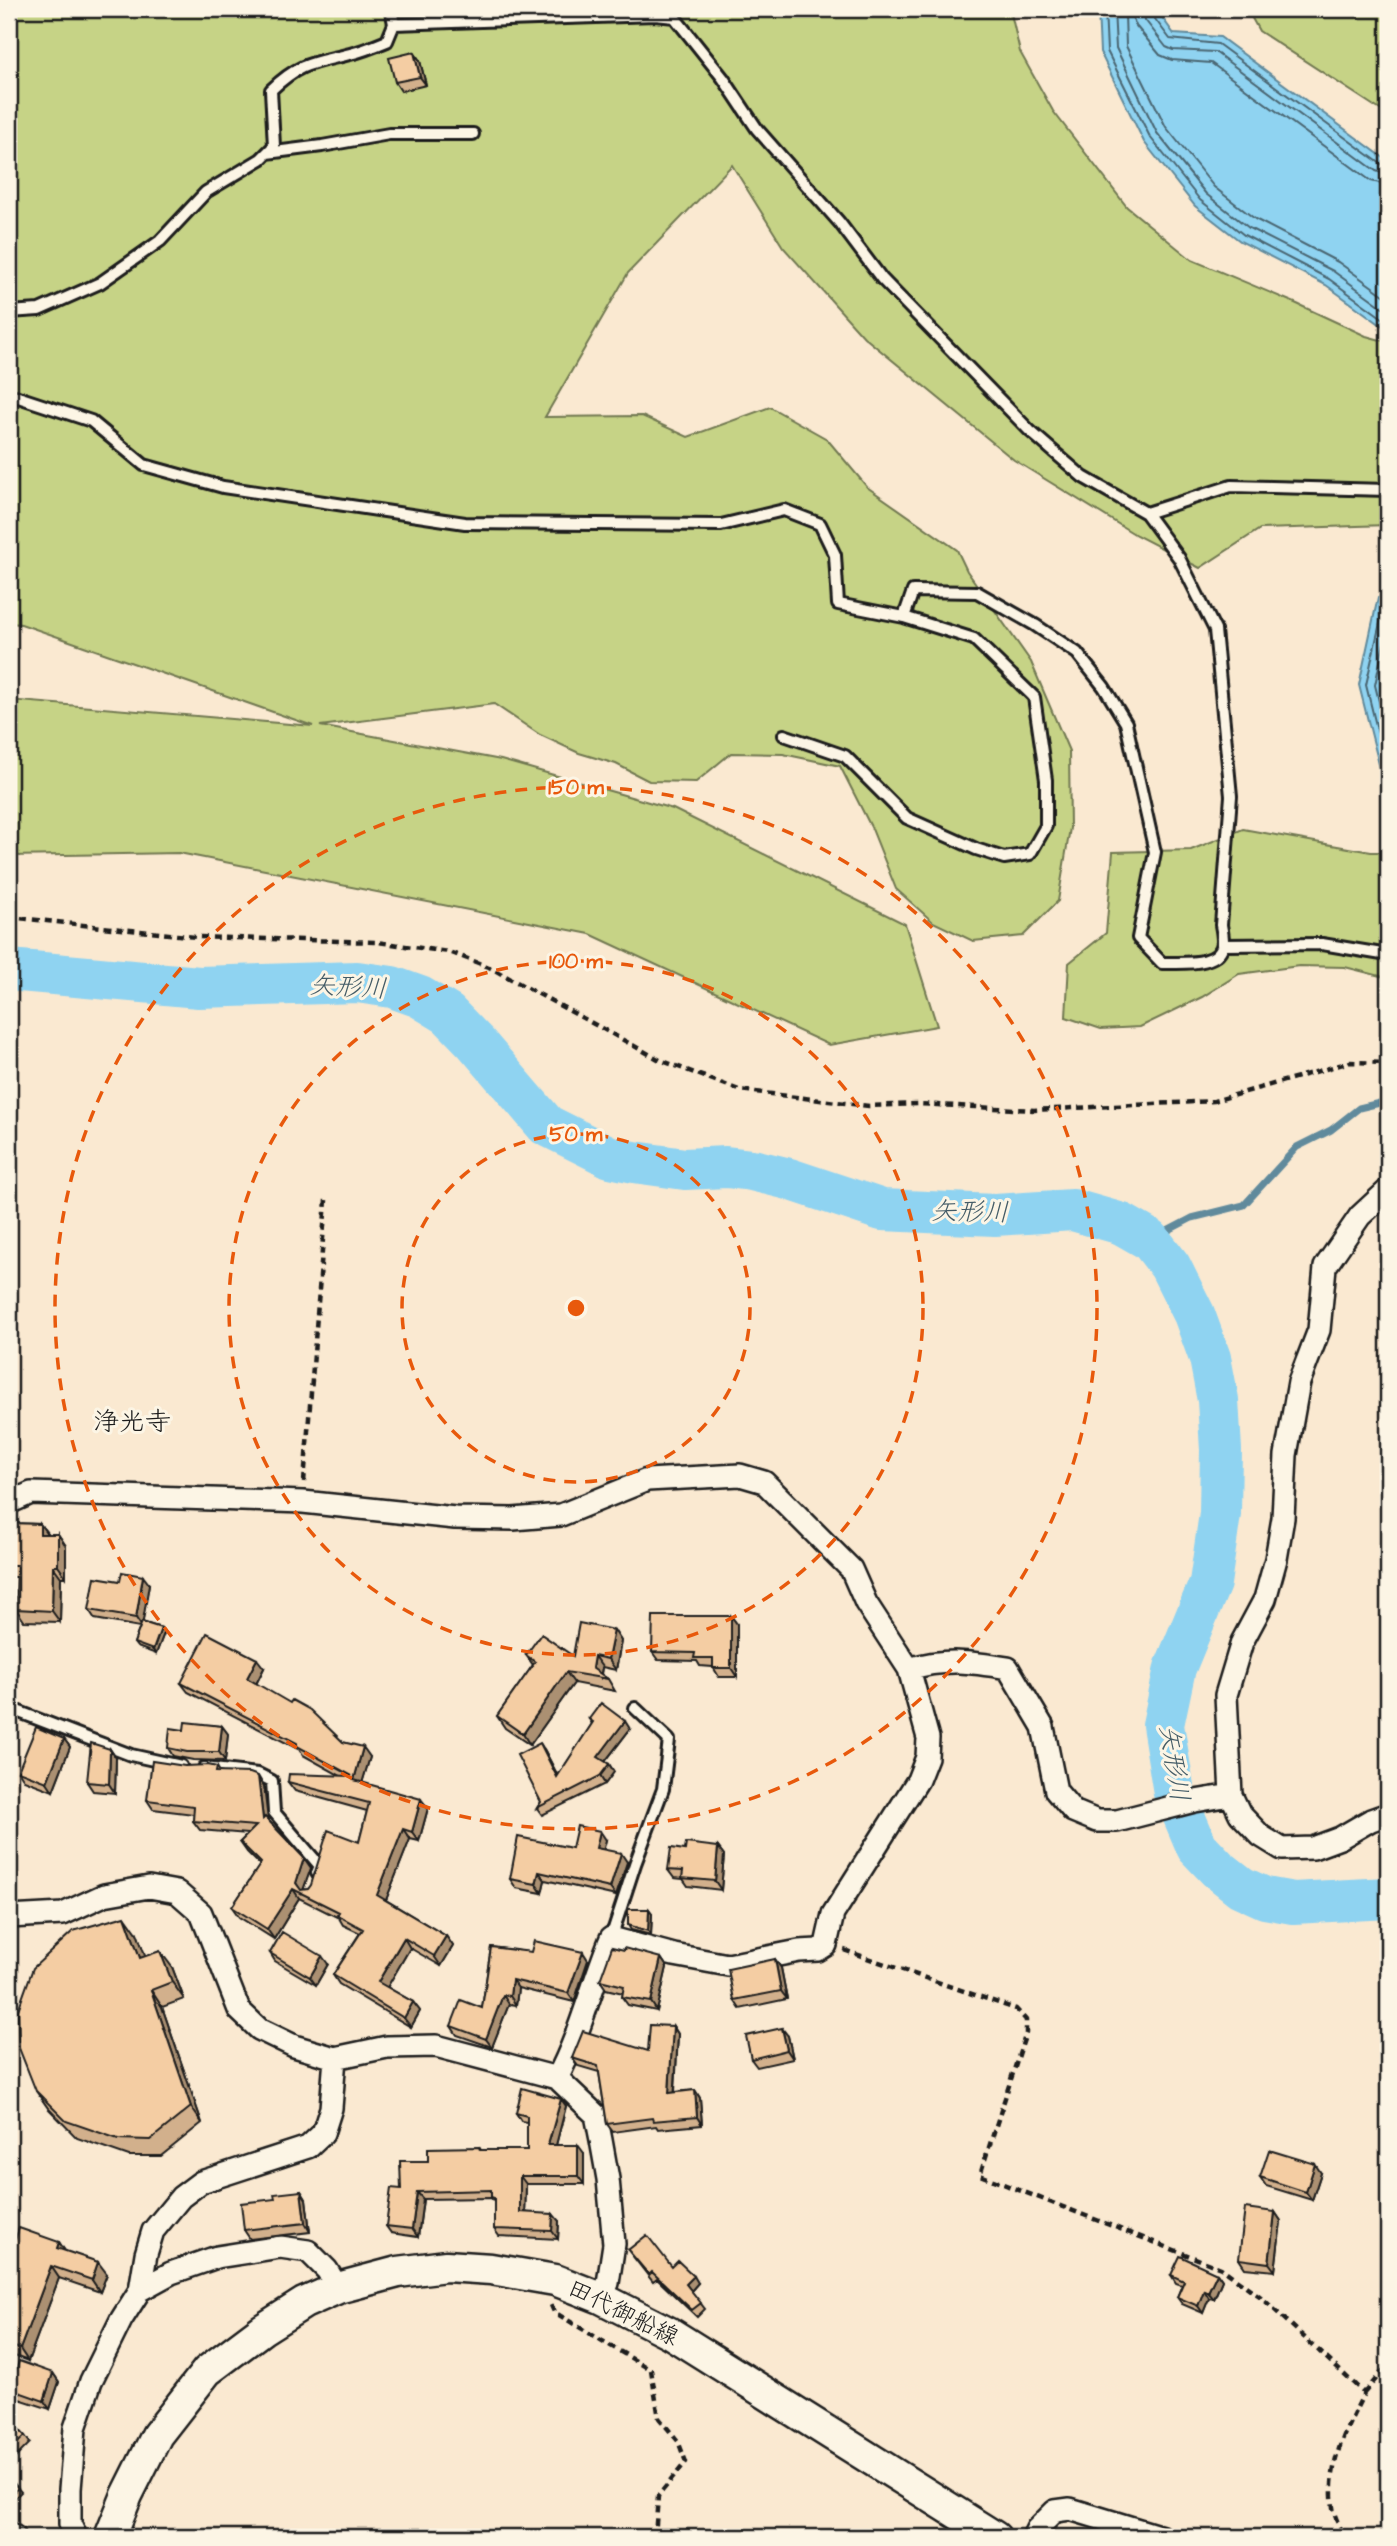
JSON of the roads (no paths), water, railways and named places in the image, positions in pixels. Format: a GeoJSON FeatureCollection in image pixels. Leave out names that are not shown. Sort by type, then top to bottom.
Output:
{"type":"FeatureCollection","features":[{"type":"Feature","properties":{"kind":"main road","name":"田代御船線"},"geometry":{"type":"LineString","coordinates":[[110,2537],[127,2495],[157,2435],[207,2371],[263,2329],[304,2303],[338,2288],[398,2272],[446,2266],[555,2280],[601,2298],[670,2333],[995,2537]]}},
{"type":"Feature","properties":{"kind":"street"},"geometry":{"type":"LineString","coordinates":[[1388,1190],[1360,1216],[1325,1267],[1319,1330],[1299,1382],[1286,1455],[1283,1518],[1276,1559],[1265,1599],[1242,1642],[1226,1695],[1231,1795],[1240,1814],[1261,1836],[1282,1849],[1313,1848],[1388,1814]]}},
{"type":"Feature","properties":{"kind":"street"},"geometry":{"type":"LineString","coordinates":[[9,1503],[32,1493],[303,1502],[455,1518],[513,1519],[561,1515],[647,1480],[740,1475],[764,1482],[851,1569],[866,1603],[909,1669],[928,1738],[927,1757],[918,1780],[833,1914],[826,1945],[818,1950],[799,1951],[728,1965],[674,1955],[611,1938],[566,2060],[556,2078]]}},
{"type":"Feature","properties":{"kind":"street"},"geometry":{"type":"LineString","coordinates":[[909,1669],[931,1662],[960,1661],[1007,1668],[1043,1727],[1056,1791],[1073,1811],[1097,1821],[1117,1821],[1195,1801],[1231,1795]]}},
{"type":"Feature","properties":{"kind":"street"},"geometry":{"type":"LineString","coordinates":[[9,1917],[63,1914],[104,1895],[149,1887],[177,1892],[201,1913],[239,2010],[259,2029],[294,2046],[335,2058],[387,2047],[436,2046],[556,2078],[596,2115],[608,2179],[614,2244],[608,2283],[601,2298]]}},
{"type":"Feature","properties":{"kind":"street"},"geometry":{"type":"LineString","coordinates":[[76,2537],[70,2524],[75,2428],[92,2381],[121,2320],[140,2290],[153,2231],[181,2197],[201,2182],[308,2147],[323,2133],[331,2108],[335,2058]]}},
{"type":"Feature","properties":{"kind":"street"},"geometry":{"type":"LineString","coordinates":[[140,2290],[171,2273],[217,2257],[280,2247],[308,2251],[327,2270],[338,2288]]}},
{"type":"Feature","properties":{"kind":"street"},"geometry":{"type":"LineString","coordinates":[[1033,2537],[1037,2529],[1055,2511],[1070,2510],[1162,2537]]}},
{"type":"Feature","properties":{"kind":"street"},"geometry":{"type":"LineString","coordinates":[[9,2533],[15,2537]]}},
{"type":"Feature","properties":{"kind":"lane"},"geometry":{"type":"LineString","coordinates":[[9,312],[39,310],[100,283],[160,241],[206,192],[261,159],[274,146],[271,90],[289,72],[320,59],[352,54],[387,41],[394,24],[391,9]]}},
{"type":"Feature","properties":{"kind":"lane"},"geometry":{"type":"LineString","coordinates":[[451,22],[462,9]]}},
{"type":"Feature","properties":{"kind":"lane"},"geometry":{"type":"LineString","coordinates":[[394,24],[671,13],[723,78],[757,129],[839,222],[882,279],[1030,431],[1083,477],[1146,513],[1179,558],[1215,630],[1231,796],[1221,925],[1223,945],[1218,954],[1208,961],[1162,963],[1138,938],[1155,852],[1126,723],[1104,687],[1077,653],[1035,625],[976,592],[913,591],[904,617]]}},
{"type":"Feature","properties":{"kind":"lane"},"geometry":{"type":"LineString","coordinates":[[267,153],[389,134],[473,134]]}},
{"type":"Feature","properties":{"kind":"lane"},"geometry":{"type":"LineString","coordinates":[[9,394],[92,422],[144,465],[223,487],[452,522],[721,525],[784,510],[820,524],[835,555],[838,604],[904,617],[974,639],[1034,697],[1046,780],[1046,826],[1030,854],[1004,858],[976,849],[907,818],[845,756],[784,735]]}},
{"type":"Feature","properties":{"kind":"lane"},"geometry":{"type":"LineString","coordinates":[[1146,513],[1231,486],[1388,491]]}},
{"type":"Feature","properties":{"kind":"lane"},"geometry":{"type":"LineString","coordinates":[[1223,945],[1322,944],[1388,955]]}},
{"type":"Feature","properties":{"kind":"lane"},"geometry":{"type":"LineString","coordinates":[[9,1708],[131,1755],[192,1768],[215,1767],[258,1774],[272,1781],[274,1812],[320,1866],[315,1879]]}},
{"type":"Feature","properties":{"kind":"lane"},"geometry":{"type":"LineString","coordinates":[[611,1938],[663,1788],[670,1740],[635,1708]]}},
{"type":"Feature","properties":{"kind":"water"},"geometry":{"type":"Polygon","coordinates":[[[1098,9],[1156,9],[1174,34],[1220,37],[1388,161],[1388,330],[1326,285],[1240,241],[1195,206],[1144,142],[1100,52],[1098,9]]]}},
{"type":"Feature","properties":{"kind":"water"},"geometry":{"type":"Polygon","coordinates":[[[1388,594],[1388,800],[1359,685],[1378,597],[1388,594]]]}},
{"type":"Feature","properties":{"kind":"waterway","name":"矢形川"},"geometry":{"type":"LineString","coordinates":[[9,970],[199,987],[357,982],[392,987],[420,997],[448,1014],[546,1125],[610,1157],[685,1169],[726,1167],[752,1170],[789,1179],[882,1210],[995,1215],[1073,1210],[1122,1224],[1150,1240],[1170,1266],[1194,1314],[1210,1358],[1218,1400],[1221,1450],[1220,1514],[1210,1583],[1175,1668],[1163,1725],[1174,1793],[1197,1847],[1218,1869],[1241,1887],[1265,1898],[1293,1903],[1388,1898]]}},
{"type":"Feature","properties":{"kind":"waterway"},"geometry":{"type":"LineString","coordinates":[[1150,1240],[1192,1218],[1244,1205],[1297,1147],[1331,1130],[1359,1108],[1388,1101]]}},
{"type":"Feature","properties":{"kind":"district","name":"浄光寺"},"geometry":{"type":"Point","coordinates":[132,1422]}}]}
